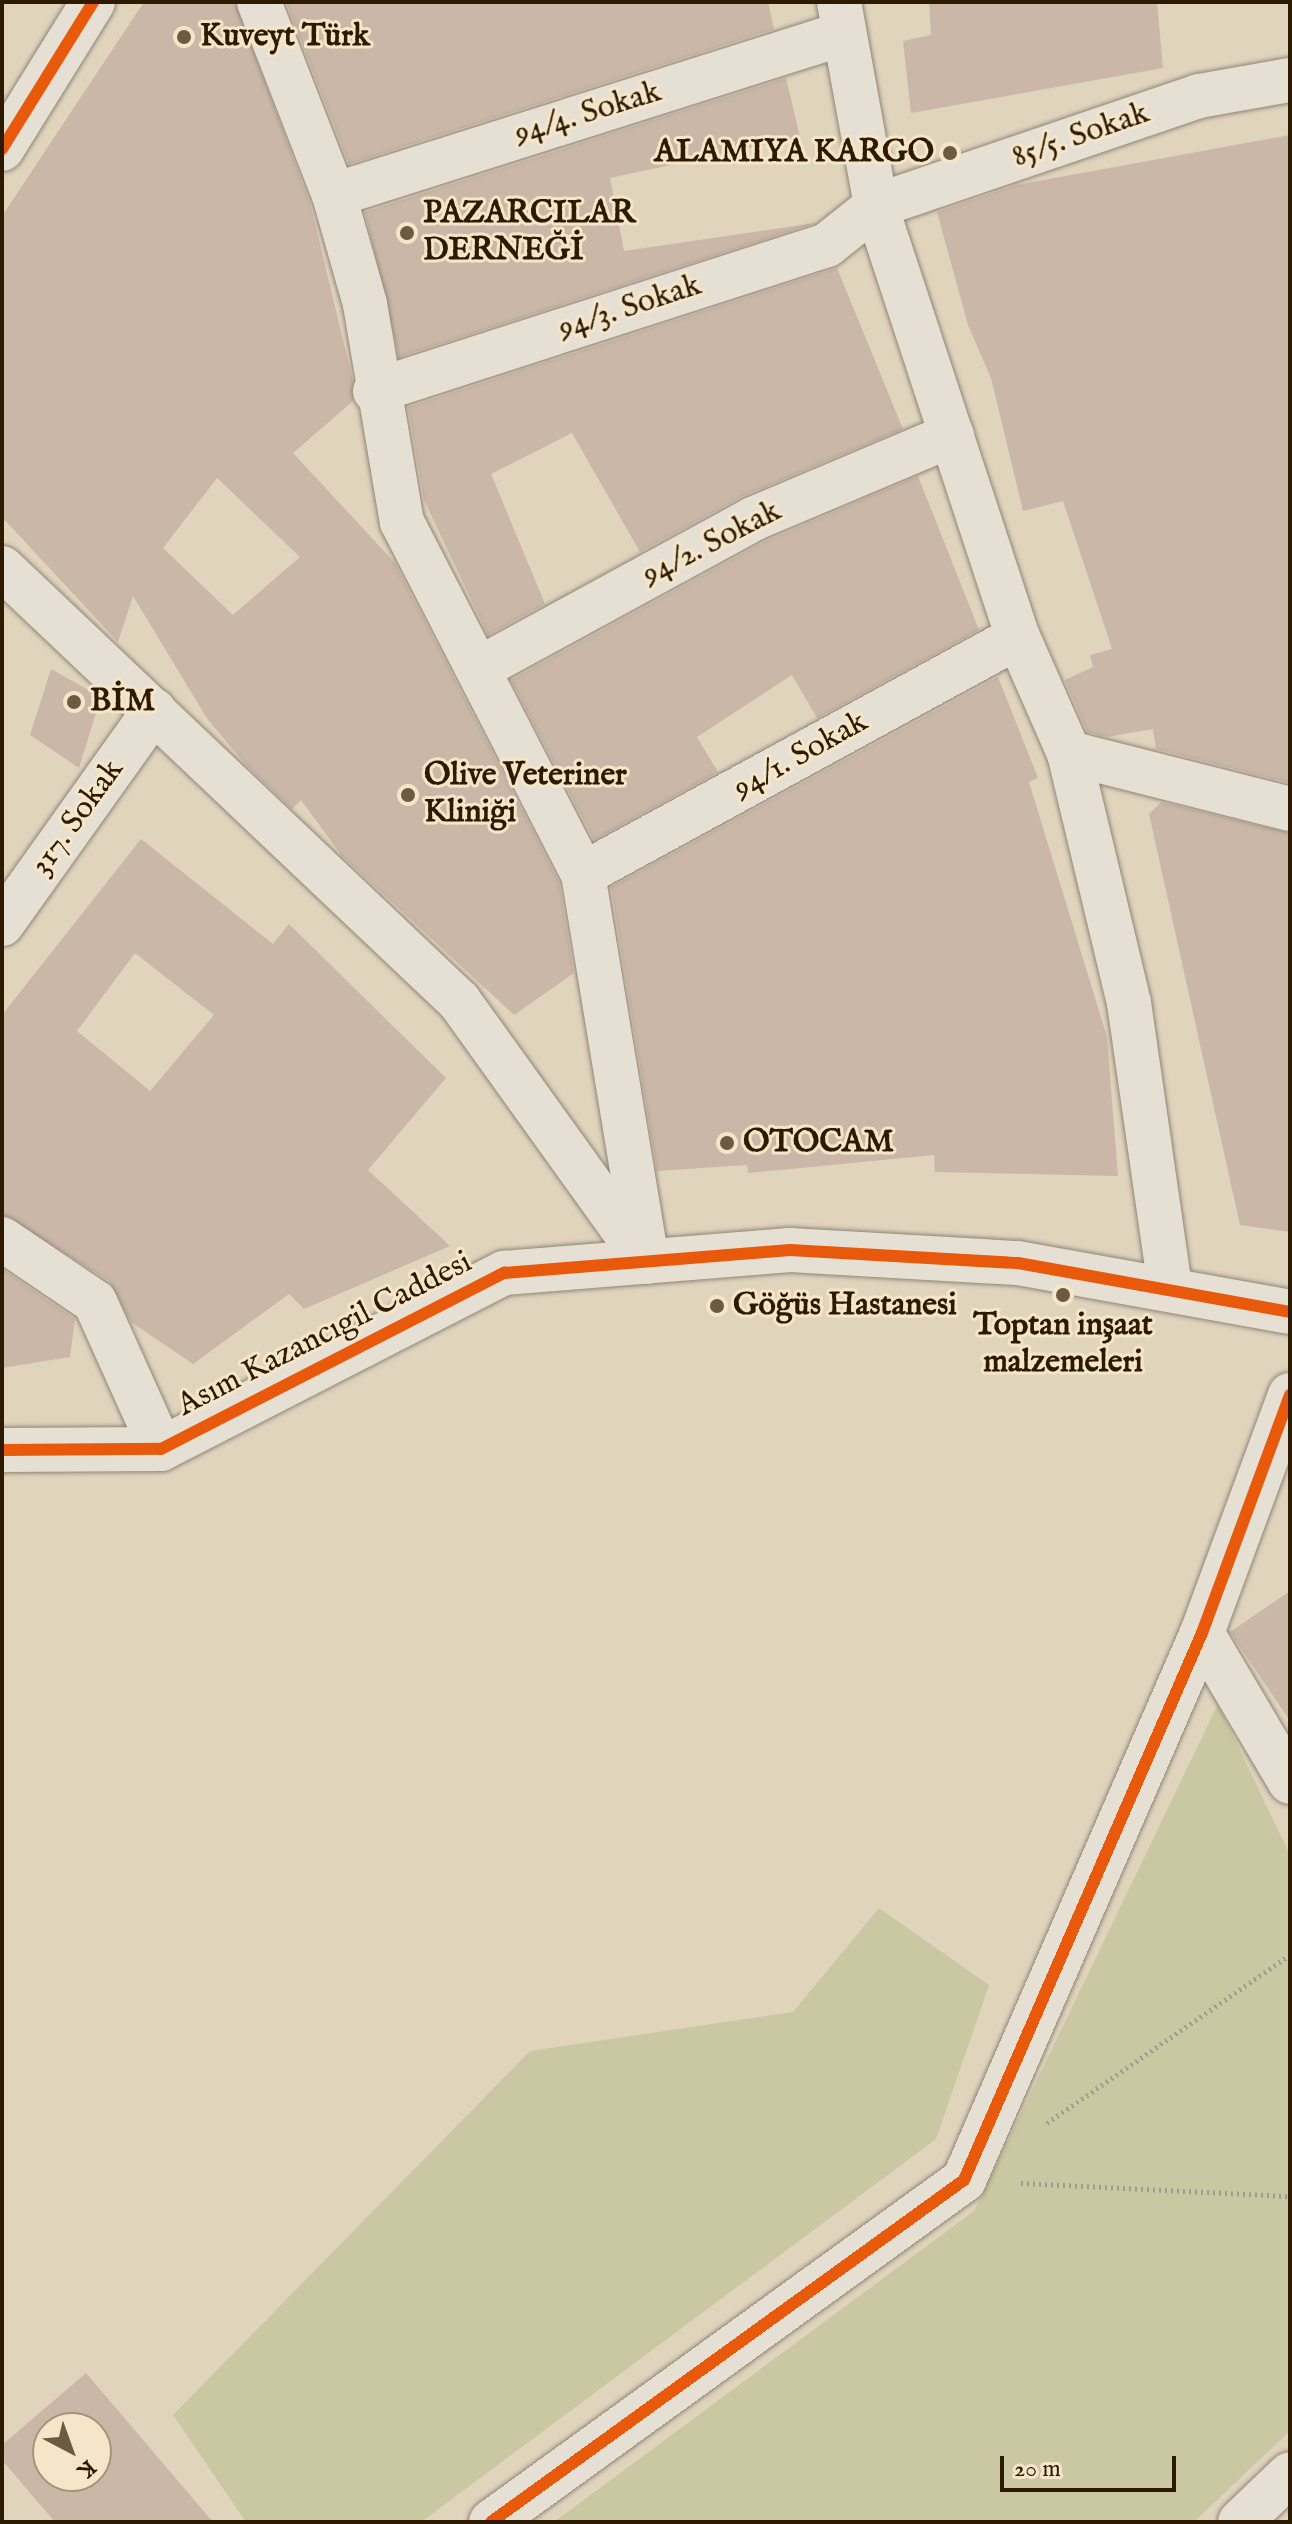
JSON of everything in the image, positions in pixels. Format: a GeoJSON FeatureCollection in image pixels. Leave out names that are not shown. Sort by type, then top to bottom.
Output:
{"type":"FeatureCollection","features":[{"type":"Feature","properties":{"kind":"street"},"geometry":{"type":"LineString","coordinates":[[2,149],[93,2]]}},
{"type":"Feature","properties":{"kind":"street"},"geometry":{"type":"LineString","coordinates":[[259,2],[334,195],[365,304],[375,391],[402,522],[480,668],[583,874],[647,1262]]}},
{"type":"Feature","properties":{"kind":"street"},"geometry":{"type":"LineString","coordinates":[[840,18],[876,206],[1018,637],[1069,753],[1129,1003],[1170,1286]]}},
{"type":"Feature","properties":{"kind":"street","name":"94/4. Sokak"},"geometry":{"type":"LineString","coordinates":[[334,195],[840,18]]}},
{"type":"Feature","properties":{"kind":"street","name":"85/5. Sokak"},"geometry":{"type":"LineString","coordinates":[[876,206],[1199,96],[1290,80]]}},
{"type":"Feature","properties":{"kind":"street","name":"94/3. Sokak"},"geometry":{"type":"LineString","coordinates":[[375,391],[827,245],[876,206]]}},
{"type":"Feature","properties":{"kind":"street","name":"94/2. Sokak"},"geometry":{"type":"LineString","coordinates":[[480,668],[753,519],[952,435]]}},
{"type":"Feature","properties":{"kind":"street"},"geometry":{"type":"LineString","coordinates":[[2,568],[459,1001],[647,1262]]}},
{"type":"Feature","properties":{"kind":"street","name":"94/1. Sokak"},"geometry":{"type":"LineString","coordinates":[[583,874],[1018,637]]}},
{"type":"Feature","properties":{"kind":"street","name":"317. Sokak"},"geometry":{"type":"LineString","coordinates":[[2,924],[154,711]]}},
{"type":"Feature","properties":{"kind":"street"},"geometry":{"type":"LineString","coordinates":[[1069,753],[1290,809]]}},
{"type":"Feature","properties":{"kind":"street"},"geometry":{"type":"LineString","coordinates":[[2,1239],[95,1302],[161,1449]]}},
{"type":"Feature","properties":{"kind":"street","name":"Asım Kazancıgil Caddesi"},"geometry":{"type":"LineString","coordinates":[[2,1450],[161,1449],[504,1273],[790,1250],[1018,1263],[1170,1286],[1290,1312]]}},
{"type":"Feature","properties":{"kind":"street"},"geometry":{"type":"LineString","coordinates":[[491,2522],[964,2180],[1202,1633],[1290,1395]]}},
{"type":"Feature","properties":{"kind":"street"},"geometry":{"type":"LineString","coordinates":[[1202,1633],[1290,1782]]}},
{"type":"Feature","properties":{"kind":"street"},"geometry":{"type":"LineString","coordinates":[[1240,2522],[1290,2474]]}},
{"type":"Feature","properties":{"kind":"path"},"geometry":{"type":"LineString","coordinates":[[1043,2126],[1290,1955]]}},
{"type":"Feature","properties":{"kind":"path"},"geometry":{"type":"LineString","coordinates":[[964,2180],[1290,2196]]}},
{"type":"Feature","properties":{"kind":"green space"},"geometry":{"type":"Polygon","coordinates":[[[1218,1704],[1290,1855],[1290,2431],[1194,2522],[554,2522],[974,2211],[1218,1704]]]}},
{"type":"Feature","properties":{"kind":"green space"},"geometry":{"type":"Polygon","coordinates":[[[879,1908],[989,1985],[936,2139],[421,2522],[246,2522],[173,2415],[530,2051],[793,2012],[879,1908]]]}},
{"type":"Feature","properties":{"kind":"building"},"geometry":{"type":"Polygon","coordinates":[[[144,2],[235,2],[310,203],[353,381],[353,401],[293,453],[395,563],[559,882],[574,973],[514,1015],[342,856],[301,800],[292,809],[247,766],[208,720],[133,596],[118,642],[2,517],[2,216],[144,2]],[[217,478],[163,548],[233,615],[300,557],[217,478]]]}},
{"type":"Feature","properties":{"kind":"building"},"geometry":{"type":"Polygon","coordinates":[[[286,2],[768,2],[774,29],[349,164],[286,2]]]}},
{"type":"Feature","properties":{"kind":"building"},"geometry":{"type":"Polygon","coordinates":[[[929,2],[1157,2],[1163,68],[911,113],[903,41],[931,35],[929,2]]]}},
{"type":"Feature","properties":{"kind":"building"},"geometry":{"type":"Polygon","coordinates":[[[786,78],[800,137],[610,178],[624,251],[815,223],[399,357],[365,212],[786,78]]]}},
{"type":"Feature","properties":{"kind":"building"},"geometry":{"type":"Polygon","coordinates":[[[1290,135],[1290,783],[1156,749],[1153,729],[1107,737],[1087,732],[1065,680],[1093,667],[1090,655],[1112,649],[1063,501],[1023,511],[991,378],[968,325],[937,212],[1016,185],[1290,135]]]}},
{"type":"Feature","properties":{"kind":"building"},"geometry":{"type":"Polygon","coordinates":[[[837,268],[903,429],[743,496],[640,552],[572,433],[491,474],[545,604],[488,635],[424,500],[408,407],[837,268]]]}},
{"type":"Feature","properties":{"kind":"building"},"geometry":{"type":"Polygon","coordinates":[[[918,476],[979,630],[817,718],[792,675],[697,737],[718,772],[594,840],[511,680],[764,542],[918,476]]]}},
{"type":"Feature","properties":{"kind":"building"},"geometry":{"type":"Polygon","coordinates":[[[51,669],[101,697],[79,768],[30,735],[51,669]]]}},
{"type":"Feature","properties":{"kind":"building"},"geometry":{"type":"Polygon","coordinates":[[[998,677],[1038,778],[1029,782],[1107,1037],[1118,1176],[935,1172],[934,1155],[748,1173],[747,1165],[657,1171],[611,887],[998,677]]]}},
{"type":"Feature","properties":{"kind":"building"},"geometry":{"type":"Polygon","coordinates":[[[1161,802],[1290,833],[1290,1232],[1240,1225],[1149,814],[1161,802]]]}},
{"type":"Feature","properties":{"kind":"building"},"geometry":{"type":"Polygon","coordinates":[[[141,839],[273,944],[289,924],[446,1078],[368,1170],[450,1246],[304,1309],[289,1294],[193,1364],[131,1322],[109,1281],[2,1214],[2,1015],[141,839]],[[135,953],[77,1031],[150,1091],[214,1015],[135,953]]]}},
{"type":"Feature","properties":{"kind":"building"},"geometry":{"type":"Polygon","coordinates":[[[2,1269],[75,1319],[70,1357],[2,1368],[2,1269]]]}},
{"type":"Feature","properties":{"kind":"building"},"geometry":{"type":"Polygon","coordinates":[[[1290,1591],[1290,1721],[1230,1632],[1290,1591]]]}},
{"type":"Feature","properties":{"kind":"building"},"geometry":{"type":"Polygon","coordinates":[[[86,2373],[213,2522],[55,2522],[2,2460],[2,2445],[32,2419],[32,2492],[112,2492],[112,2412],[40,2412],[86,2373]]]}},
{"type":"Feature","properties":{"kind":"cycle path"},"geometry":{"type":"LineString","coordinates":[[2,149],[93,2]]}},
{"type":"Feature","properties":{"kind":"cycle path"},"geometry":{"type":"LineString","coordinates":[[2,1450],[161,1449],[504,1273],[790,1250],[1018,1263],[1290,1312]]}},
{"type":"Feature","properties":{"kind":"cycle path"},"geometry":{"type":"LineString","coordinates":[[491,2522],[964,2180],[1202,1633],[1290,1395]]}},
{"type":"Feature","properties":{"kind":"place","name":"Kuveyt Türk"},"geometry":{"type":"Point","coordinates":[184,37]}},
{"type":"Feature","properties":{"kind":"place","name":"ALAMIYA KARGO"},"geometry":{"type":"Point","coordinates":[950,153]}},
{"type":"Feature","properties":{"kind":"place","name":"PAZARCILAR DERNEĞİ"},"geometry":{"type":"Point","coordinates":[407,233]}},
{"type":"Feature","properties":{"kind":"place","name":"BİM"},"geometry":{"type":"Point","coordinates":[74,702]}},
{"type":"Feature","properties":{"kind":"place","name":"Olive Veteriner Kliniği"},"geometry":{"type":"Point","coordinates":[408,795]}},
{"type":"Feature","properties":{"kind":"place","name":"OTOCAM"},"geometry":{"type":"Point","coordinates":[727,1143]}},
{"type":"Feature","properties":{"kind":"place","name":"Toptan inşaat malzemeleri"},"geometry":{"type":"Point","coordinates":[1063,1295]}},
{"type":"Feature","properties":{"kind":"place","name":"Göğüs Hastanesi"},"geometry":{"type":"Point","coordinates":[717,1306]}}]}
